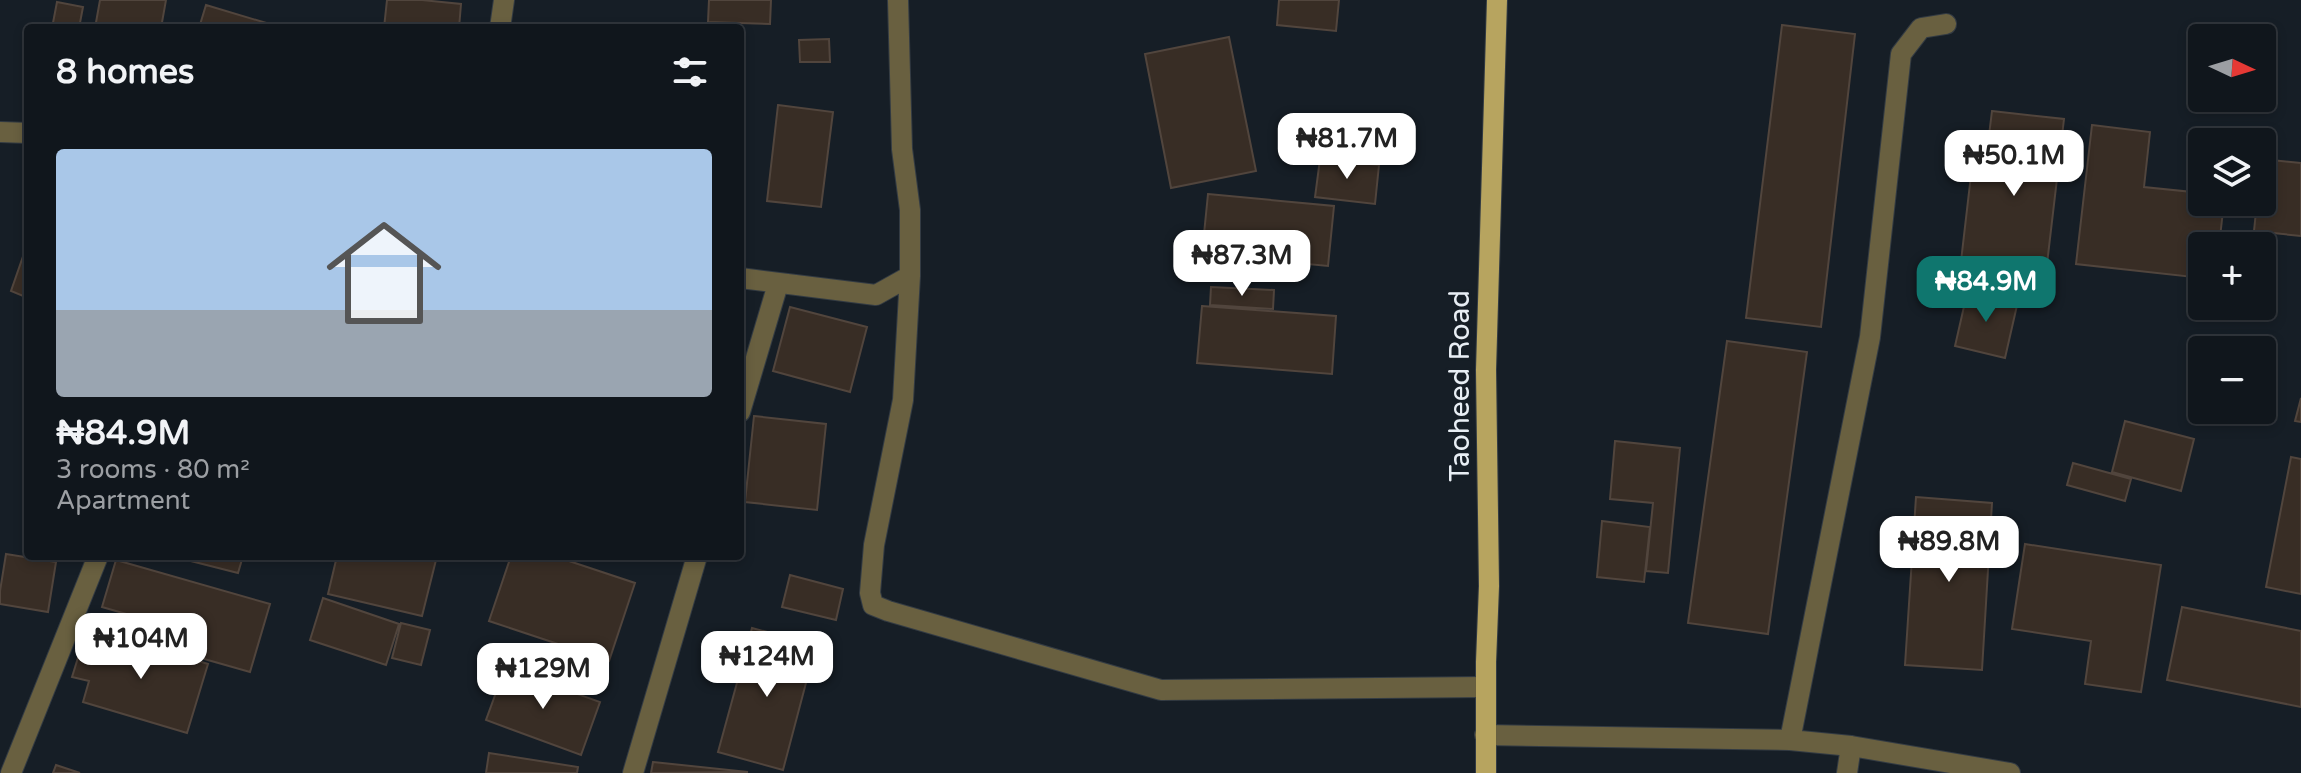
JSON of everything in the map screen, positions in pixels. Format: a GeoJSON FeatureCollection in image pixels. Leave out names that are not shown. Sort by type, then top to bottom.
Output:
{"type":"FeatureCollection","features":[{"type":"Feature","properties":{"kind":"main road","name":"Taoheed Road"},"geometry":{"type":"LineString","coordinates":[[1486,773],[1489,586],[1486,370],[1497,0]]}},
{"type":"Feature","properties":{"kind":"street"},"geometry":{"type":"LineString","coordinates":[[501,24],[504,0]]}},
{"type":"Feature","properties":{"kind":"street"},"geometry":{"type":"LineString","coordinates":[[898,0],[902,149],[910,210],[910,276],[903,400],[874,545],[870,593],[873,605],[1161,690],[1486,687]]}},
{"type":"Feature","properties":{"kind":"street"},"geometry":{"type":"LineString","coordinates":[[1790,740],[1870,337],[1901,54],[1921,28],[1946,24]]}},
{"type":"Feature","properties":{"kind":"street"},"geometry":{"type":"LineString","coordinates":[[0,132],[24,133]]}},
{"type":"Feature","properties":{"kind":"street"},"geometry":{"type":"LineString","coordinates":[[744,279],[876,295],[910,276]]}},
{"type":"Feature","properties":{"kind":"street"},"geometry":{"type":"LineString","coordinates":[[744,399],[778,284]]}},
{"type":"Feature","properties":{"kind":"street"},"geometry":{"type":"LineString","coordinates":[[11,773],[96,560]]}},
{"type":"Feature","properties":{"kind":"street"},"geometry":{"type":"LineString","coordinates":[[633,773],[696,560]]}},
{"type":"Feature","properties":{"kind":"street"},"geometry":{"type":"LineString","coordinates":[[1485,735],[1790,740],[1851,746],[2010,773]]}},
{"type":"Feature","properties":{"kind":"street"},"geometry":{"type":"LineString","coordinates":[[1847,773],[1851,746]]}},
{"type":"Feature","properties":{"kind":"building"},"geometry":{"type":"Polygon","coordinates":[[[100,0],[166,0],[162,24],[96,24],[100,0]]]}},
{"type":"Feature","properties":{"kind":"building"},"geometry":{"type":"Polygon","coordinates":[[[387,0],[461,4],[459,24],[384,24],[387,0]]]}},
{"type":"Feature","properties":{"kind":"building"},"geometry":{"type":"Polygon","coordinates":[[[709,0],[771,0],[770,24],[708,22],[709,0]]]}},
{"type":"Feature","properties":{"kind":"building"},"geometry":{"type":"Polygon","coordinates":[[[1279,0],[1339,0],[1336,31],[1277,25],[1279,0]]]}},
{"type":"Feature","properties":{"kind":"building"},"geometry":{"type":"Polygon","coordinates":[[[57,2],[83,7],[80,24],[53,24],[57,2]]]}},
{"type":"Feature","properties":{"kind":"building"},"geometry":{"type":"Polygon","coordinates":[[[206,5],[270,24],[200,24],[206,5]]]}},
{"type":"Feature","properties":{"kind":"building"},"geometry":{"type":"Polygon","coordinates":[[[1782,25],[1855,34],[1821,327],[1746,318],[1782,25]]]}},
{"type":"Feature","properties":{"kind":"building"},"geometry":{"type":"Polygon","coordinates":[[[1229,37],[1256,171],[1171,188],[1145,54],[1229,37]]]}},
{"type":"Feature","properties":{"kind":"building"},"geometry":{"type":"Polygon","coordinates":[[[829,39],[830,62],[800,62],[799,40],[829,39]]]}},
{"type":"Feature","properties":{"kind":"building"},"geometry":{"type":"Polygon","coordinates":[[[778,105],[833,112],[821,207],[767,201],[778,105]]]}},
{"type":"Feature","properties":{"kind":"building"},"geometry":{"type":"Polygon","coordinates":[[[1992,111],[2064,119],[2045,281],[1960,270],[1971,175],[1984,176],[1992,111]]]}},
{"type":"Feature","properties":{"kind":"building"},"geometry":{"type":"Polygon","coordinates":[[[2092,125],[2150,132],[2144,187],[2188,192],[2188,216],[2222,216],[2221,232],[2188,232],[2188,276],[2076,264],[2092,125]]]}},
{"type":"Feature","properties":{"kind":"building"},"geometry":{"type":"Polygon","coordinates":[[[1320,159],[1379,165],[1375,204],[1315,197],[1320,159]]]}},
{"type":"Feature","properties":{"kind":"building"},"geometry":{"type":"Polygon","coordinates":[[[2276,160],[2301,163],[2301,236],[2254,231],[2256,216],[2276,216],[2276,160]]]}},
{"type":"Feature","properties":{"kind":"building"},"geometry":{"type":"Polygon","coordinates":[[[1208,194],[1334,206],[1328,266],[1202,254],[1208,194]]]}},
{"type":"Feature","properties":{"kind":"building"},"geometry":{"type":"Polygon","coordinates":[[[24,254],[24,296],[11,291],[24,254]]]}},
{"type":"Feature","properties":{"kind":"building"},"geometry":{"type":"Polygon","coordinates":[[[1211,287],[1274,290],[1273,309],[1210,305],[1211,287]]]}},
{"type":"Feature","properties":{"kind":"building"},"geometry":{"type":"Polygon","coordinates":[[[1968,289],[2018,301],[2005,358],[1955,346],[1968,289]]]}},
{"type":"Feature","properties":{"kind":"building"},"geometry":{"type":"Polygon","coordinates":[[[1202,306],[1336,316],[1332,374],[1197,363],[1202,306]]]}},
{"type":"Feature","properties":{"kind":"building"},"geometry":{"type":"Polygon","coordinates":[[[790,307],[867,327],[850,392],[773,371],[790,307]]]}},
{"type":"Feature","properties":{"kind":"building"},"geometry":{"type":"Polygon","coordinates":[[[1727,341],[1807,352],[1768,634],[1688,623],[1727,341]]]}},
{"type":"Feature","properties":{"kind":"building"},"geometry":{"type":"Polygon","coordinates":[[[2301,398],[2301,422],[2295,421],[2301,398]]]}},
{"type":"Feature","properties":{"kind":"building"},"geometry":{"type":"Polygon","coordinates":[[[754,416],[826,424],[817,510],[745,502],[754,416]]]}},
{"type":"Feature","properties":{"kind":"building"},"geometry":{"type":"Polygon","coordinates":[[[2125,421],[2194,439],[2181,491],[2112,472],[2125,421]]]}},
{"type":"Feature","properties":{"kind":"building"},"geometry":{"type":"Polygon","coordinates":[[[1615,441],[1680,448],[1668,573],[1646,571],[1653,503],[1610,499],[1615,441]]]}},
{"type":"Feature","properties":{"kind":"building"},"geometry":{"type":"Polygon","coordinates":[[[2291,457],[2301,459],[2301,594],[2266,587],[2291,457]]]}},
{"type":"Feature","properties":{"kind":"building"},"geometry":{"type":"Polygon","coordinates":[[[2073,463],[2131,479],[2125,501],[2067,485],[2073,463]]]}},
{"type":"Feature","properties":{"kind":"building"},"geometry":{"type":"Polygon","coordinates":[[[1916,497],[1992,503],[1982,670],[1905,665],[1916,497]]]}},
{"type":"Feature","properties":{"kind":"building"},"geometry":{"type":"Polygon","coordinates":[[[1602,521],[1650,527],[1644,582],[1597,577],[1602,521]]]}},
{"type":"Feature","properties":{"kind":"building"},"geometry":{"type":"Polygon","coordinates":[[[2025,544],[2161,565],[2141,692],[2085,684],[2091,641],[2012,629],[2025,544]]]}},
{"type":"Feature","properties":{"kind":"building"},"geometry":{"type":"Polygon","coordinates":[[[6,554],[24,557],[24,560],[56,562],[48,612],[0,604],[6,554]]]}},
{"type":"Feature","properties":{"kind":"building"},"geometry":{"type":"Polygon","coordinates":[[[116,560],[270,604],[250,672],[162,647],[168,626],[102,607],[116,560]]]}},
{"type":"Feature","properties":{"kind":"building"},"geometry":{"type":"Polygon","coordinates":[[[187,560],[242,560],[238,573],[187,560]]]}},
{"type":"Feature","properties":{"kind":"building"},"geometry":{"type":"Polygon","coordinates":[[[336,560],[436,560],[422,616],[328,594],[336,560]]]}},
{"type":"Feature","properties":{"kind":"building"},"geometry":{"type":"Polygon","coordinates":[[[510,560],[566,560],[635,583],[609,661],[489,621],[510,560]]]}},
{"type":"Feature","properties":{"kind":"building"},"geometry":{"type":"Polygon","coordinates":[[[790,575],[843,589],[836,620],[782,607],[790,575]]]}},
{"type":"Feature","properties":{"kind":"building"},"geometry":{"type":"Polygon","coordinates":[[[323,598],[399,624],[386,665],[310,640],[323,598]]]}},
{"type":"Feature","properties":{"kind":"building"},"geometry":{"type":"Polygon","coordinates":[[[2182,607],[2301,631],[2301,707],[2167,680],[2182,607]]]}},
{"type":"Feature","properties":{"kind":"building"},"geometry":{"type":"Polygon","coordinates":[[[401,623],[430,630],[421,665],[392,658],[401,623]]]}},
{"type":"Feature","properties":{"kind":"building"},"geometry":{"type":"Polygon","coordinates":[[[752,628],[816,645],[783,770],[718,752],[752,628]]]}},
{"type":"Feature","properties":{"kind":"building"},"geometry":{"type":"Polygon","coordinates":[[[104,632],[208,664],[187,733],[83,702],[89,681],[72,677],[82,645],[98,649],[104,632]]]}},
{"type":"Feature","properties":{"kind":"building"},"geometry":{"type":"Polygon","coordinates":[[[505,668],[600,702],[581,755],[486,720],[505,668]]]}},
{"type":"Feature","properties":{"kind":"building"},"geometry":{"type":"Polygon","coordinates":[[[489,753],[578,767],[577,773],[486,773],[489,753]]]}},
{"type":"Feature","properties":{"kind":"building"},"geometry":{"type":"Polygon","coordinates":[[[653,762],[748,772],[651,773],[653,762]]]}},
{"type":"Feature","properties":{"kind":"building"},"geometry":{"type":"Polygon","coordinates":[[[56,765],[80,773],[53,773],[56,765]]]}}]}
